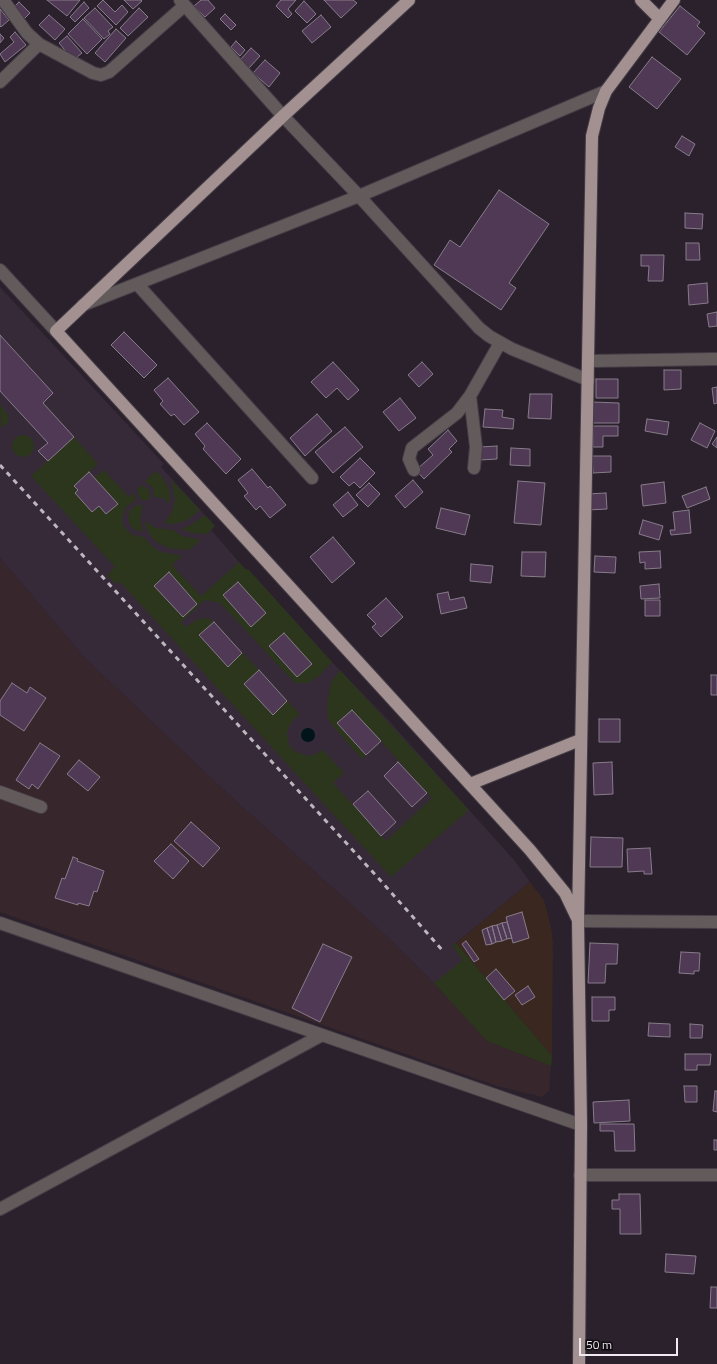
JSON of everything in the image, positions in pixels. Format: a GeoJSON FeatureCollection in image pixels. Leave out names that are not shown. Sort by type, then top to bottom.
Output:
{"type":"FeatureCollection","features":[{"type":"Feature","properties":{"kind":"main road"},"geometry":{"type":"LineString","coordinates":[[409,0],[283,116],[56,331],[530,850],[565,893],[578,921]]}},
{"type":"Feature","properties":{"kind":"main road"},"geometry":{"type":"LineString","coordinates":[[641,0],[659,18]]}},
{"type":"Feature","properties":{"kind":"main road"},"geometry":{"type":"LineString","coordinates":[[579,1364],[581,1124],[578,921],[580,740],[589,361],[592,136],[598,108],[606,91],[659,18],[674,0]]}},
{"type":"Feature","properties":{"kind":"main road"},"geometry":{"type":"LineString","coordinates":[[470,784],[580,740]]}},
{"type":"Feature","properties":{"kind":"street"},"geometry":{"type":"LineString","coordinates":[[2,0],[27,33],[39,44],[93,73],[101,75],[109,72],[182,3],[283,116],[359,196],[479,328],[500,343],[588,380]]}},
{"type":"Feature","properties":{"kind":"street"},"geometry":{"type":"LineString","coordinates":[[0,82],[39,44]]}},
{"type":"Feature","properties":{"kind":"street"},"geometry":{"type":"LineString","coordinates":[[83,306],[359,196],[606,91]]}},
{"type":"Feature","properties":{"kind":"street"},"geometry":{"type":"LineString","coordinates":[[0,270],[56,331]]}},
{"type":"Feature","properties":{"kind":"street"},"geometry":{"type":"LineString","coordinates":[[138,285],[312,478]]}},
{"type":"Feature","properties":{"kind":"street"},"geometry":{"type":"LineString","coordinates":[[414,470],[409,459],[412,448],[454,417],[470,396],[500,343]]}},
{"type":"Feature","properties":{"kind":"street"},"geometry":{"type":"LineString","coordinates":[[589,361],[717,359]]}},
{"type":"Feature","properties":{"kind":"street"},"geometry":{"type":"LineString","coordinates":[[470,396],[476,447],[474,468]]}},
{"type":"Feature","properties":{"kind":"street"},"geometry":{"type":"LineString","coordinates":[[0,792],[41,807]]}},
{"type":"Feature","properties":{"kind":"street"},"geometry":{"type":"LineString","coordinates":[[578,921],[717,922]]}},
{"type":"Feature","properties":{"kind":"street"},"geometry":{"type":"LineString","coordinates":[[0,923],[581,1124]]}},
{"type":"Feature","properties":{"kind":"street"},"geometry":{"type":"LineString","coordinates":[[0,1208],[322,1035]]}},
{"type":"Feature","properties":{"kind":"street"},"geometry":{"type":"LineString","coordinates":[[580,1175],[717,1175]]}},
{"type":"Feature","properties":{"kind":"shaded area"},"geometry":{"type":"Polygon","coordinates":[[[0,287],[164,464],[161,467],[215,526],[211,530],[246,570],[248,569],[332,662],[391,723],[514,860],[530,882],[456,943],[552,1056],[551,1066],[487,1041],[434,983],[381,931],[228,794],[86,659],[0,558],[0,287]]]}},
{"type":"Feature","properties":{"kind":"shaded area"},"geometry":{"type":"Polygon","coordinates":[[[0,558],[86,659],[228,794],[381,931],[434,983],[487,1041],[551,1066],[549,1091],[542,1097],[497,1086],[0,912],[0,558]]]}},
{"type":"Feature","properties":{"kind":"shaded area"},"geometry":{"type":"Polygon","coordinates":[[[308,728],[313,730],[315,735],[313,740],[308,742],[303,740],[301,735],[303,730],[308,728]]]}},
{"type":"Feature","properties":{"kind":"shaded area"},"geometry":{"type":"Polygon","coordinates":[[[530,882],[544,900],[553,942],[552,1056],[456,943],[530,882]]]}},
{"type":"Feature","properties":{"kind":"green space"},"geometry":{"type":"Polygon","coordinates":[[[0,404],[9,416],[8,423],[1,428],[0,404]]]}},
{"type":"Feature","properties":{"kind":"green space"},"geometry":{"type":"Polygon","coordinates":[[[23,435],[31,438],[34,446],[31,454],[23,457],[15,454],[12,446],[15,438],[23,435]]]}},
{"type":"Feature","properties":{"kind":"green space"},"geometry":{"type":"Polygon","coordinates":[[[74,437],[98,464],[74,486],[78,490],[75,493],[92,512],[99,506],[107,514],[118,504],[94,478],[104,470],[129,497],[133,493],[136,500],[126,507],[122,520],[124,527],[133,535],[144,537],[154,548],[161,552],[182,556],[172,565],[201,596],[239,562],[246,570],[248,569],[332,662],[319,676],[308,683],[295,683],[220,603],[205,600],[181,622],[186,627],[198,619],[209,618],[259,670],[300,714],[293,720],[289,727],[287,735],[289,745],[294,751],[308,756],[323,750],[344,773],[333,783],[386,841],[432,798],[381,741],[362,759],[328,719],[327,707],[331,682],[340,670],[469,810],[391,877],[120,582],[116,584],[107,575],[115,567],[31,476],[74,437]]]}},
{"type":"Feature","properties":{"kind":"green space"},"geometry":{"type":"Polygon","coordinates":[[[156,471],[168,487],[170,494],[169,505],[164,498],[154,497],[153,488],[145,481],[156,471]]]}},
{"type":"Feature","properties":{"kind":"green space"},"geometry":{"type":"Polygon","coordinates":[[[171,479],[200,510],[188,520],[174,524],[164,523],[172,512],[175,500],[171,479]]]}},
{"type":"Feature","properties":{"kind":"green space"},"geometry":{"type":"Polygon","coordinates":[[[142,485],[148,489],[150,493],[150,498],[145,501],[139,498],[137,489],[142,485]]]}},
{"type":"Feature","properties":{"kind":"green space"},"geometry":{"type":"Polygon","coordinates":[[[137,505],[143,505],[140,519],[143,532],[133,529],[128,520],[130,510],[137,505]]]}},
{"type":"Feature","properties":{"kind":"green space"},"geometry":{"type":"Polygon","coordinates":[[[205,515],[215,526],[207,534],[192,533],[181,529],[191,525],[205,515]]]}},
{"type":"Feature","properties":{"kind":"green space"},"geometry":{"type":"Polygon","coordinates":[[[145,521],[156,528],[173,530],[182,536],[201,540],[189,550],[168,548],[155,541],[147,530],[145,521]]]}},
{"type":"Feature","properties":{"kind":"green space"},"geometry":{"type":"Polygon","coordinates":[[[456,943],[552,1056],[551,1066],[487,1041],[434,983],[463,960],[452,946],[456,943]]]}},
{"type":"Feature","properties":{"kind":"building"},"geometry":{"type":"Polygon","coordinates":[[[47,0],[80,0],[67,16],[47,0]]]}},
{"type":"Feature","properties":{"kind":"building"},"geometry":{"type":"Polygon","coordinates":[[[103,0],[115,12],[122,5],[128,12],[116,25],[97,6],[103,0]]]}},
{"type":"Feature","properties":{"kind":"building"},"geometry":{"type":"Polygon","coordinates":[[[124,0],[141,0],[142,1],[133,9],[124,0]]]}},
{"type":"Feature","properties":{"kind":"building"},"geometry":{"type":"Polygon","coordinates":[[[201,0],[208,0],[215,8],[205,17],[194,6],[201,0]]]}},
{"type":"Feature","properties":{"kind":"building"},"geometry":{"type":"Polygon","coordinates":[[[281,0],[296,0],[288,9],[292,14],[288,18],[276,6],[281,0]]]}},
{"type":"Feature","properties":{"kind":"building"},"geometry":{"type":"Polygon","coordinates":[[[324,0],[353,0],[357,3],[341,18],[324,0]]]}},
{"type":"Feature","properties":{"kind":"building"},"geometry":{"type":"Polygon","coordinates":[[[304,1],[316,14],[307,23],[295,11],[304,1]]]}},
{"type":"Feature","properties":{"kind":"building"},"geometry":{"type":"Polygon","coordinates":[[[19,2],[30,13],[23,20],[13,8],[19,2]]]}},
{"type":"Feature","properties":{"kind":"building"},"geometry":{"type":"Polygon","coordinates":[[[84,2],[89,8],[75,22],[70,17],[84,2]]]}},
{"type":"Feature","properties":{"kind":"building"},"geometry":{"type":"Polygon","coordinates":[[[680,6],[700,22],[697,26],[705,33],[687,55],[659,32],[680,6]]]}},
{"type":"Feature","properties":{"kind":"building"},"geometry":{"type":"Polygon","coordinates":[[[95,8],[113,27],[108,31],[110,34],[104,39],[84,18],[95,8]]]}},
{"type":"Feature","properties":{"kind":"building"},"geometry":{"type":"Polygon","coordinates":[[[139,8],[148,17],[128,36],[120,28],[139,8]]]}},
{"type":"Feature","properties":{"kind":"building"},"geometry":{"type":"Polygon","coordinates":[[[0,9],[9,20],[1,27],[0,26],[0,9]]]}},
{"type":"Feature","properties":{"kind":"building"},"geometry":{"type":"Polygon","coordinates":[[[225,14],[236,25],[231,30],[220,19],[225,14]]]}},
{"type":"Feature","properties":{"kind":"building"},"geometry":{"type":"Polygon","coordinates":[[[49,15],[65,29],[55,40],[39,25],[49,15]]]}},
{"type":"Feature","properties":{"kind":"building"},"geometry":{"type":"Polygon","coordinates":[[[321,15],[331,27],[312,43],[302,31],[321,15]]]}},
{"type":"Feature","properties":{"kind":"building"},"geometry":{"type":"Polygon","coordinates":[[[83,19],[102,39],[87,54],[68,34],[83,19]]]}},
{"type":"Feature","properties":{"kind":"building"},"geometry":{"type":"Polygon","coordinates":[[[116,29],[126,38],[105,62],[95,53],[116,29]]]}},
{"type":"Feature","properties":{"kind":"building"},"geometry":{"type":"Polygon","coordinates":[[[15,32],[26,45],[5,62],[0,54],[14,42],[10,37],[15,32]]]}},
{"type":"Feature","properties":{"kind":"building"},"geometry":{"type":"Polygon","coordinates":[[[0,34],[4,38],[0,43],[0,34]]]}},
{"type":"Feature","properties":{"kind":"building"},"geometry":{"type":"Polygon","coordinates":[[[67,36],[82,53],[73,60],[59,43],[67,36]]]}},
{"type":"Feature","properties":{"kind":"building"},"geometry":{"type":"Polygon","coordinates":[[[236,41],[245,50],[240,56],[231,47],[236,41]]]}},
{"type":"Feature","properties":{"kind":"building"},"geometry":{"type":"Polygon","coordinates":[[[251,48],[260,56],[249,68],[240,60],[251,48]]]}},
{"type":"Feature","properties":{"kind":"building"},"geometry":{"type":"Polygon","coordinates":[[[652,57],[681,79],[657,109],[629,87],[652,57]]]}},
{"type":"Feature","properties":{"kind":"building"},"geometry":{"type":"Polygon","coordinates":[[[265,60],[280,73],[269,87],[253,73],[265,60]]]}},
{"type":"Feature","properties":{"kind":"building"},"geometry":{"type":"Polygon","coordinates":[[[682,136],[695,144],[689,156],[675,147],[682,136]]]}},
{"type":"Feature","properties":{"kind":"building"},"geometry":{"type":"Polygon","coordinates":[[[499,190],[549,224],[509,283],[516,288],[501,310],[434,265],[450,240],[460,247],[499,190]]]}},
{"type":"Feature","properties":{"kind":"building"},"geometry":{"type":"Polygon","coordinates":[[[685,213],[703,214],[702,229],[685,228],[685,213]]]}},
{"type":"Feature","properties":{"kind":"building"},"geometry":{"type":"Polygon","coordinates":[[[686,243],[699,243],[700,260],[686,260],[686,243]]]}},
{"type":"Feature","properties":{"kind":"building"},"geometry":{"type":"Polygon","coordinates":[[[641,255],[664,255],[663,281],[648,281],[649,266],[641,266],[641,255]]]}},
{"type":"Feature","properties":{"kind":"building"},"geometry":{"type":"Polygon","coordinates":[[[707,283],[708,303],[689,305],[688,285],[707,283]]]}},
{"type":"Feature","properties":{"kind":"building"},"geometry":{"type":"Polygon","coordinates":[[[717,312],[717,326],[709,327],[707,314],[717,312]]]}},
{"type":"Feature","properties":{"kind":"building"},"geometry":{"type":"Polygon","coordinates":[[[124,332],[157,365],[144,378],[111,345],[124,332]]]}},
{"type":"Feature","properties":{"kind":"building"},"geometry":{"type":"Polygon","coordinates":[[[0,335],[53,393],[43,403],[74,437],[48,461],[38,451],[48,443],[0,391],[0,335]]]}},
{"type":"Feature","properties":{"kind":"building"},"geometry":{"type":"Polygon","coordinates":[[[333,362],[359,390],[348,400],[337,388],[326,398],[311,382],[333,362]]]}},
{"type":"Feature","properties":{"kind":"building"},"geometry":{"type":"Polygon","coordinates":[[[422,362],[433,374],[419,387],[408,375],[422,362]]]}},
{"type":"Feature","properties":{"kind":"building"},"geometry":{"type":"Polygon","coordinates":[[[664,370],[681,370],[681,389],[664,390],[664,370]]]}},
{"type":"Feature","properties":{"kind":"building"},"geometry":{"type":"Polygon","coordinates":[[[168,378],[199,412],[184,425],[174,414],[171,416],[160,404],[163,401],[154,390],[168,378]]]}},
{"type":"Feature","properties":{"kind":"building"},"geometry":{"type":"Polygon","coordinates":[[[596,379],[618,379],[618,398],[596,398],[596,379]]]}},
{"type":"Feature","properties":{"kind":"building"},"geometry":{"type":"Polygon","coordinates":[[[717,387],[717,403],[714,404],[712,388],[717,387]]]}},
{"type":"Feature","properties":{"kind":"building"},"geometry":{"type":"Polygon","coordinates":[[[530,394],[552,394],[551,419],[528,418],[530,394]]]}},
{"type":"Feature","properties":{"kind":"building"},"geometry":{"type":"Polygon","coordinates":[[[400,398],[416,418],[399,431],[383,412],[400,398]]]}},
{"type":"Feature","properties":{"kind":"building"},"geometry":{"type":"Polygon","coordinates":[[[592,402],[619,403],[619,423],[592,423],[592,402]]]}},
{"type":"Feature","properties":{"kind":"building"},"geometry":{"type":"Polygon","coordinates":[[[485,409],[503,410],[502,417],[514,419],[513,429],[483,427],[485,409]]]}},
{"type":"Feature","properties":{"kind":"building"},"geometry":{"type":"Polygon","coordinates":[[[317,414],[332,431],[305,456],[290,438],[317,414]]]}},
{"type":"Feature","properties":{"kind":"building"},"geometry":{"type":"Polygon","coordinates":[[[647,419],[669,422],[667,435],[645,431],[647,419]]]}},
{"type":"Feature","properties":{"kind":"building"},"geometry":{"type":"Polygon","coordinates":[[[207,423],[241,459],[226,474],[203,449],[205,446],[195,434],[207,423]]]}},
{"type":"Feature","properties":{"kind":"building"},"geometry":{"type":"Polygon","coordinates":[[[700,423],[715,431],[707,448],[691,440],[700,423]]]}},
{"type":"Feature","properties":{"kind":"building"},"geometry":{"type":"Polygon","coordinates":[[[593,426],[618,426],[618,436],[603,436],[603,447],[593,447],[593,426]]]}},
{"type":"Feature","properties":{"kind":"building"},"geometry":{"type":"Polygon","coordinates":[[[345,427],[363,447],[333,473],[315,452],[345,427]]]}},
{"type":"Feature","properties":{"kind":"building"},"geometry":{"type":"Polygon","coordinates":[[[448,430],[457,441],[449,449],[452,452],[424,479],[416,470],[433,455],[428,449],[448,430]]]}},
{"type":"Feature","properties":{"kind":"building"},"geometry":{"type":"Polygon","coordinates":[[[717,437],[717,448],[712,444],[717,437]]]}},
{"type":"Feature","properties":{"kind":"building"},"geometry":{"type":"Polygon","coordinates":[[[497,446],[497,459],[480,460],[480,447],[497,446]]]}},
{"type":"Feature","properties":{"kind":"building"},"geometry":{"type":"Polygon","coordinates":[[[511,448],[530,449],[530,466],[510,465],[511,448]]]}},
{"type":"Feature","properties":{"kind":"building"},"geometry":{"type":"Polygon","coordinates":[[[592,456],[611,456],[611,472],[593,473],[592,456]]]}},
{"type":"Feature","properties":{"kind":"building"},"geometry":{"type":"Polygon","coordinates":[[[360,458],[375,473],[360,488],[354,482],[349,486],[340,477],[360,458]]]}},
{"type":"Feature","properties":{"kind":"building"},"geometry":{"type":"Polygon","coordinates":[[[252,469],[268,488],[270,486],[286,505],[270,518],[260,506],[256,510],[244,496],[248,493],[238,480],[252,469]]]}},
{"type":"Feature","properties":{"kind":"building"},"geometry":{"type":"Polygon","coordinates":[[[89,472],[118,504],[106,514],[99,506],[92,512],[75,493],[78,490],[74,486],[89,472]]]}},
{"type":"Feature","properties":{"kind":"building"},"geometry":{"type":"Polygon","coordinates":[[[413,480],[423,492],[405,508],[395,496],[413,480]]]}},
{"type":"Feature","properties":{"kind":"building"},"geometry":{"type":"Polygon","coordinates":[[[518,481],[545,483],[541,525],[514,523],[518,481]]]}},
{"type":"Feature","properties":{"kind":"building"},"geometry":{"type":"Polygon","coordinates":[[[664,482],[666,503],[643,506],[641,485],[664,482]]]}},
{"type":"Feature","properties":{"kind":"building"},"geometry":{"type":"Polygon","coordinates":[[[369,483],[380,494],[368,507],[356,495],[369,483]]]}},
{"type":"Feature","properties":{"kind":"building"},"geometry":{"type":"Polygon","coordinates":[[[706,487],[710,499],[687,508],[682,496],[706,487]]]}},
{"type":"Feature","properties":{"kind":"building"},"geometry":{"type":"Polygon","coordinates":[[[348,492],[358,505],[343,517],[333,505],[348,492]]]}},
{"type":"Feature","properties":{"kind":"building"},"geometry":{"type":"Polygon","coordinates":[[[606,493],[607,509],[588,510],[587,494],[606,493]]]}},
{"type":"Feature","properties":{"kind":"building"},"geometry":{"type":"Polygon","coordinates":[[[441,508],[470,515],[465,535],[436,528],[441,508]]]}},
{"type":"Feature","properties":{"kind":"building"},"geometry":{"type":"Polygon","coordinates":[[[689,510],[691,533],[671,535],[670,530],[675,530],[673,512],[689,510]]]}},
{"type":"Feature","properties":{"kind":"building"},"geometry":{"type":"Polygon","coordinates":[[[643,520],[663,526],[659,540],[639,534],[643,520]]]}},
{"type":"Feature","properties":{"kind":"building"},"geometry":{"type":"Polygon","coordinates":[[[333,537],[355,563],[332,583],[310,557],[333,537]]]}},
{"type":"Feature","properties":{"kind":"building"},"geometry":{"type":"Polygon","coordinates":[[[660,551],[661,568],[645,569],[645,562],[640,563],[639,552],[660,551]]]}},
{"type":"Feature","properties":{"kind":"building"},"geometry":{"type":"Polygon","coordinates":[[[522,552],[546,552],[545,577],[521,576],[522,552]]]}},
{"type":"Feature","properties":{"kind":"building"},"geometry":{"type":"Polygon","coordinates":[[[595,556],[616,557],[615,573],[594,572],[595,556]]]}},
{"type":"Feature","properties":{"kind":"building"},"geometry":{"type":"Polygon","coordinates":[[[471,564],[493,566],[491,583],[470,581],[471,564]]]}},
{"type":"Feature","properties":{"kind":"building"},"geometry":{"type":"Polygon","coordinates":[[[169,572],[197,604],[183,617],[154,586],[169,572]]]}},
{"type":"Feature","properties":{"kind":"building"},"geometry":{"type":"Polygon","coordinates":[[[238,582],[266,613],[251,627],[223,595],[238,582]]]}},
{"type":"Feature","properties":{"kind":"building"},"geometry":{"type":"Polygon","coordinates":[[[659,584],[660,598],[641,599],[640,586],[659,584]]]}},
{"type":"Feature","properties":{"kind":"building"},"geometry":{"type":"Polygon","coordinates":[[[448,592],[450,600],[464,597],[467,608],[441,614],[437,594],[448,592]]]}},
{"type":"Feature","properties":{"kind":"building"},"geometry":{"type":"Polygon","coordinates":[[[386,598],[403,617],[381,637],[372,627],[376,624],[367,615],[386,598]]]}},
{"type":"Feature","properties":{"kind":"building"},"geometry":{"type":"Polygon","coordinates":[[[645,600],[660,600],[660,616],[645,616],[645,600]]]}},
{"type":"Feature","properties":{"kind":"building"},"geometry":{"type":"Polygon","coordinates":[[[214,622],[242,653],[228,667],[199,635],[214,622]]]}},
{"type":"Feature","properties":{"kind":"building"},"geometry":{"type":"Polygon","coordinates":[[[284,633],[312,664],[297,677],[269,646],[284,633]]]}},
{"type":"Feature","properties":{"kind":"building"},"geometry":{"type":"Polygon","coordinates":[[[259,670],[287,701],[273,715],[244,684],[259,670]]]}},
{"type":"Feature","properties":{"kind":"building"},"geometry":{"type":"Polygon","coordinates":[[[711,675],[717,675],[717,695],[711,695],[711,675]]]}},
{"type":"Feature","properties":{"kind":"building"},"geometry":{"type":"Polygon","coordinates":[[[12,683],[27,693],[30,687],[46,698],[24,731],[0,715],[0,701],[12,683]]]}},
{"type":"Feature","properties":{"kind":"building"},"geometry":{"type":"Polygon","coordinates":[[[352,710],[381,741],[366,755],[337,723],[352,710]]]}},
{"type":"Feature","properties":{"kind":"building"},"geometry":{"type":"Polygon","coordinates":[[[599,719],[620,719],[620,742],[599,742],[599,719]]]}},
{"type":"Feature","properties":{"kind":"building"},"geometry":{"type":"Polygon","coordinates":[[[40,743],[60,756],[38,789],[32,784],[29,789],[16,780],[40,743]]]}},
{"type":"Feature","properties":{"kind":"building"},"geometry":{"type":"Polygon","coordinates":[[[79,760],[100,777],[88,791],[67,774],[79,760]]]}},
{"type":"Feature","properties":{"kind":"building"},"geometry":{"type":"Polygon","coordinates":[[[398,762],[427,793],[412,807],[384,776],[398,762]]]}},
{"type":"Feature","properties":{"kind":"building"},"geometry":{"type":"Polygon","coordinates":[[[612,762],[613,794],[594,795],[593,763],[612,762]]]}},
{"type":"Feature","properties":{"kind":"building"},"geometry":{"type":"Polygon","coordinates":[[[368,791],[396,822],[381,836],[353,804],[368,791]]]}},
{"type":"Feature","properties":{"kind":"building"},"geometry":{"type":"Polygon","coordinates":[[[191,822],[220,848],[203,867],[174,841],[191,822]]]}},
{"type":"Feature","properties":{"kind":"building"},"geometry":{"type":"Polygon","coordinates":[[[591,837],[623,838],[622,867],[590,867],[591,837]]]}},
{"type":"Feature","properties":{"kind":"building"},"geometry":{"type":"Polygon","coordinates":[[[171,844],[189,861],[173,879],[154,861],[171,844]]]}},
{"type":"Feature","properties":{"kind":"building"},"geometry":{"type":"Polygon","coordinates":[[[650,848],[652,874],[644,874],[644,871],[628,872],[627,849],[650,848]]]}},
{"type":"Feature","properties":{"kind":"building"},"geometry":{"type":"Polygon","coordinates":[[[73,857],[78,859],[77,861],[104,871],[97,892],[94,891],[89,906],[78,903],[78,905],[55,898],[62,878],[65,879],[73,857]]]}},
{"type":"Feature","properties":{"kind":"building"},"geometry":{"type":"Polygon","coordinates":[[[522,912],[529,938],[513,943],[506,917],[522,912]]]}},
{"type":"Feature","properties":{"kind":"building"},"geometry":{"type":"Polygon","coordinates":[[[507,922],[512,938],[507,939],[502,923],[507,922]]]}},
{"type":"Feature","properties":{"kind":"building"},"geometry":{"type":"Polygon","coordinates":[[[502,923],[507,939],[502,941],[497,925],[502,923]]]}},
{"type":"Feature","properties":{"kind":"building"},"geometry":{"type":"Polygon","coordinates":[[[497,925],[502,941],[496,942],[492,926],[497,925]]]}},
{"type":"Feature","properties":{"kind":"building"},"geometry":{"type":"Polygon","coordinates":[[[492,926],[496,942],[492,944],[487,928],[492,926]]]}},
{"type":"Feature","properties":{"kind":"building"},"geometry":{"type":"Polygon","coordinates":[[[487,928],[492,944],[486,945],[482,930],[487,928]]]}},
{"type":"Feature","properties":{"kind":"building"},"geometry":{"type":"Polygon","coordinates":[[[466,941],[479,959],[474,962],[462,944],[466,941]]]}},
{"type":"Feature","properties":{"kind":"building"},"geometry":{"type":"Polygon","coordinates":[[[590,943],[618,944],[617,964],[606,964],[605,983],[588,983],[590,943]]]}},
{"type":"Feature","properties":{"kind":"building"},"geometry":{"type":"Polygon","coordinates":[[[323,944],[352,957],[320,1022],[292,1008],[323,944]]]}},
{"type":"Feature","properties":{"kind":"building"},"geometry":{"type":"Polygon","coordinates":[[[681,952],[700,953],[699,971],[694,971],[694,974],[679,973],[681,952]]]}},
{"type":"Feature","properties":{"kind":"building"},"geometry":{"type":"Polygon","coordinates":[[[496,969],[515,991],[504,1000],[486,978],[496,969]]]}},
{"type":"Feature","properties":{"kind":"building"},"geometry":{"type":"Polygon","coordinates":[[[528,986],[535,997],[522,1005],[515,995],[528,986]]]}},
{"type":"Feature","properties":{"kind":"building"},"geometry":{"type":"Polygon","coordinates":[[[592,997],[615,997],[615,1010],[609,1010],[609,1021],[592,1021],[592,997]]]}},
{"type":"Feature","properties":{"kind":"building"},"geometry":{"type":"Polygon","coordinates":[[[649,1023],[670,1024],[670,1037],[648,1036],[649,1023]]]}},
{"type":"Feature","properties":{"kind":"building"},"geometry":{"type":"Polygon","coordinates":[[[690,1024],[703,1025],[702,1038],[690,1038],[690,1024]]]}},
{"type":"Feature","properties":{"kind":"building"},"geometry":{"type":"Polygon","coordinates":[[[685,1054],[711,1054],[710,1065],[697,1065],[697,1070],[685,1070],[685,1054]]]}},
{"type":"Feature","properties":{"kind":"building"},"geometry":{"type":"Polygon","coordinates":[[[684,1086],[697,1086],[697,1102],[685,1102],[684,1086]]]}},
{"type":"Feature","properties":{"kind":"building"},"geometry":{"type":"Polygon","coordinates":[[[715,1091],[717,1091],[717,1112],[713,1111],[715,1091]]]}},
{"type":"Feature","properties":{"kind":"building"},"geometry":{"type":"Polygon","coordinates":[[[629,1100],[630,1121],[594,1123],[593,1102],[629,1100]]]}},
{"type":"Feature","properties":{"kind":"building"},"geometry":{"type":"Polygon","coordinates":[[[600,1124],[634,1124],[635,1151],[615,1151],[614,1131],[600,1131],[600,1124]]]}},
{"type":"Feature","properties":{"kind":"building"},"geometry":{"type":"Polygon","coordinates":[[[714,1140],[717,1140],[717,1150],[714,1150],[714,1140]]]}},
{"type":"Feature","properties":{"kind":"building"},"geometry":{"type":"Polygon","coordinates":[[[619,1194],[640,1194],[641,1234],[620,1234],[620,1209],[612,1209],[612,1200],[619,1200],[619,1194]]]}},
{"type":"Feature","properties":{"kind":"building"},"geometry":{"type":"Polygon","coordinates":[[[666,1254],[696,1256],[694,1274],[665,1272],[666,1254]]]}},
{"type":"Feature","properties":{"kind":"building"},"geometry":{"type":"Polygon","coordinates":[[[711,1287],[717,1287],[717,1308],[710,1308],[711,1287]]]}},
{"type":"Feature","properties":{"kind":"railway"},"geometry":{"type":"LineString","coordinates":[[0,465],[381,881],[443,951]]}}]}
